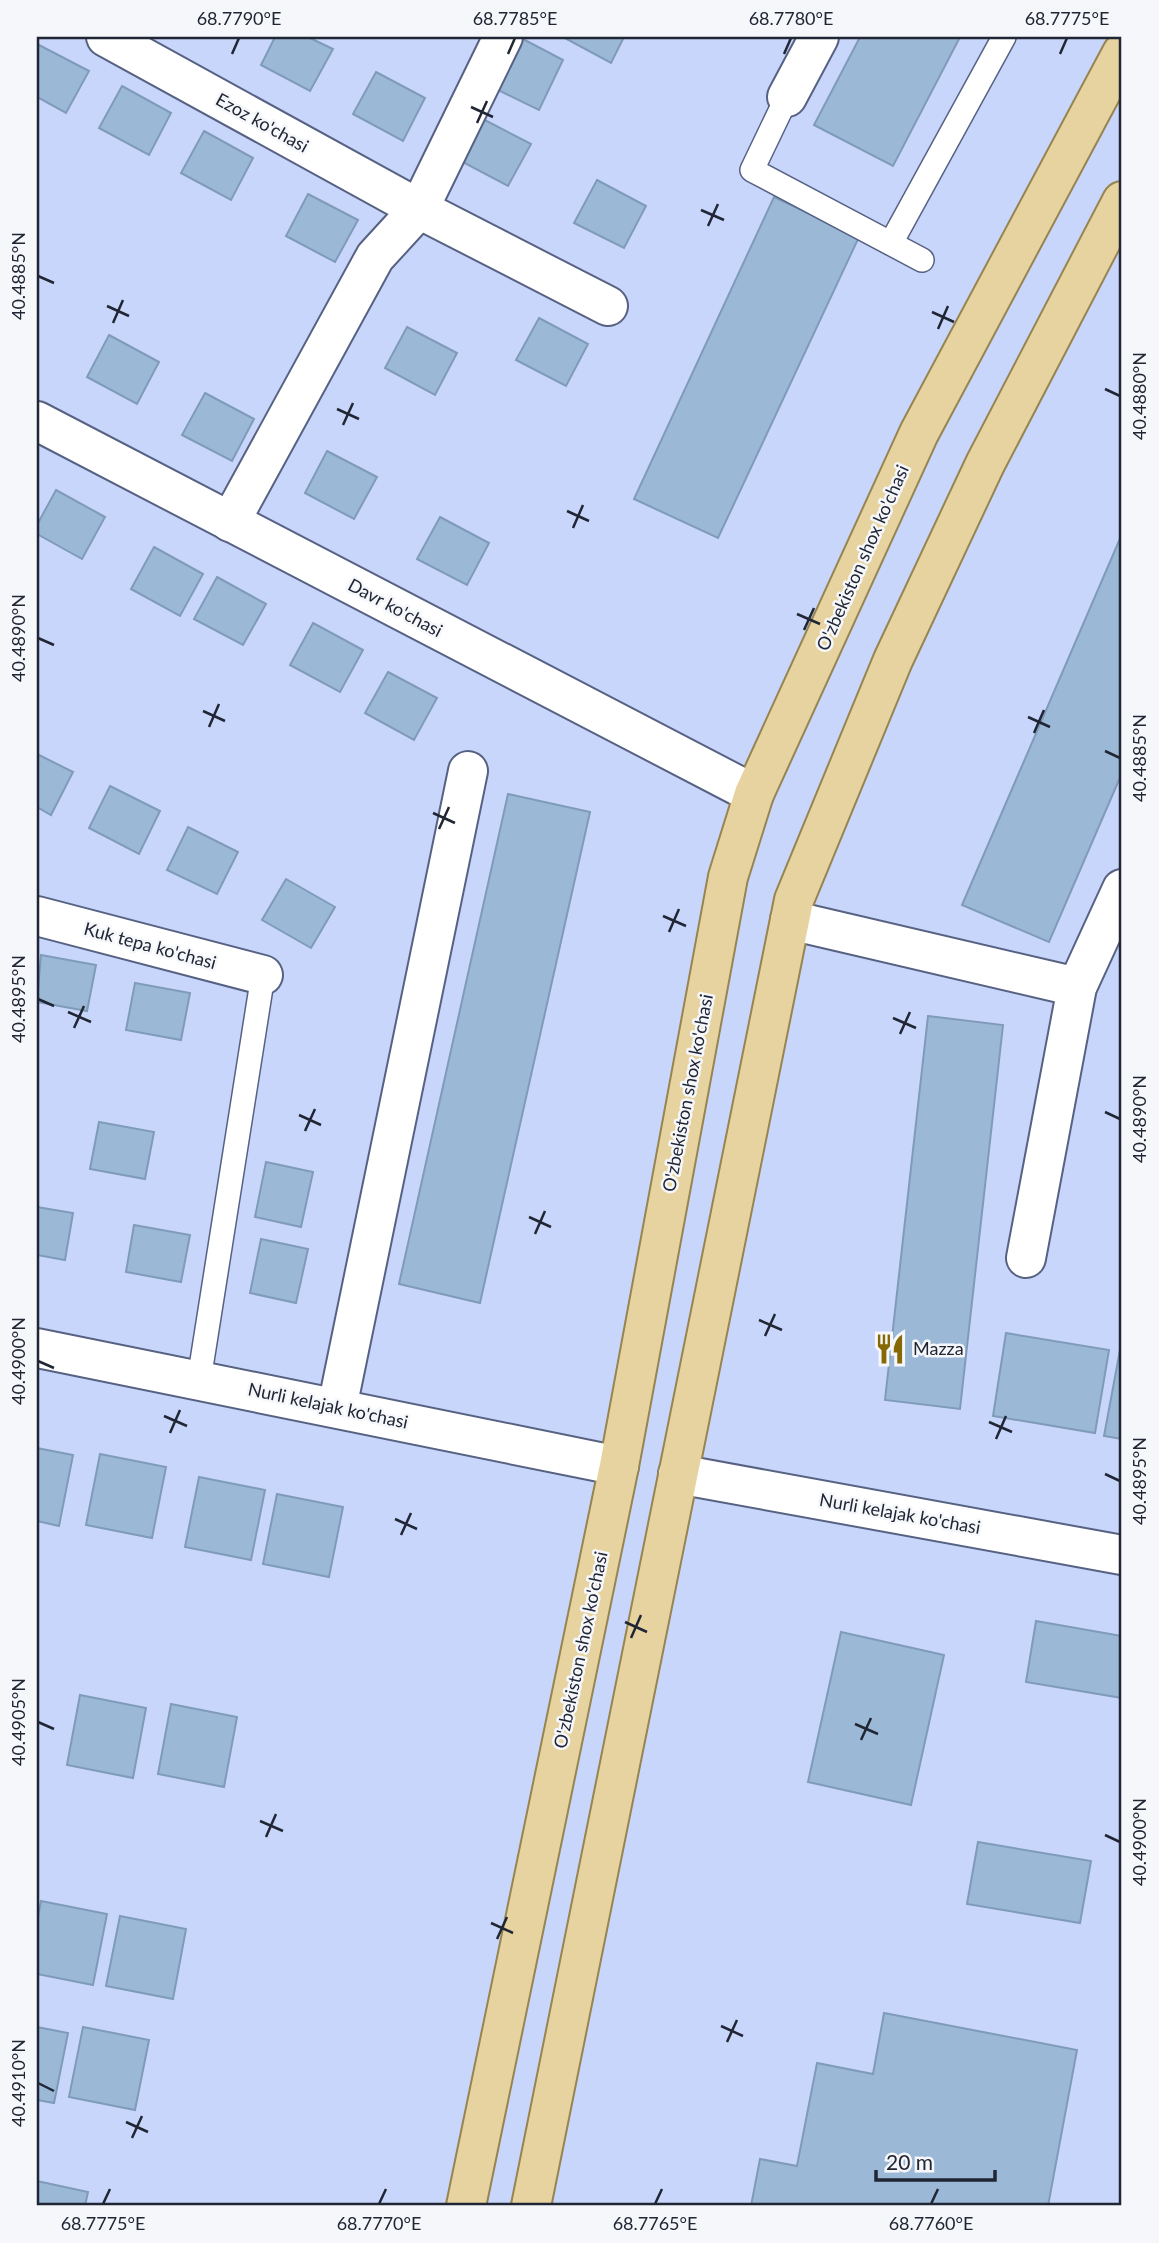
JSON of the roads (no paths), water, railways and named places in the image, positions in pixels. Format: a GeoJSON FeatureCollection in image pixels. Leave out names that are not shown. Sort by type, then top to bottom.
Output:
{"type":"FeatureCollection","features":[{"type":"Feature","properties":{"kind":"main road","name":"O'zbekiston shox ko'chasi"},"geometry":{"type":"LineString","coordinates":[[466,2206],[619,1466],[728,877],[754,794],[919,433],[1122,53]]}},
{"type":"Feature","properties":{"kind":"main road"},"geometry":{"type":"LineString","coordinates":[[531,2206],[794,900],[893,660],[985,464],[1122,201]]}},
{"type":"Feature","properties":{"kind":"street","name":"Ezoz ko'chasi"},"geometry":{"type":"LineString","coordinates":[[106,37],[419,209],[608,306]]}},
{"type":"Feature","properties":{"kind":"street"},"geometry":{"type":"LineString","coordinates":[[230,522],[375,257],[419,209],[503,37]]}},
{"type":"Feature","properties":{"kind":"street"},"geometry":{"type":"LineString","coordinates":[[787,97],[819,37]]}},
{"type":"Feature","properties":{"kind":"street","name":"Davr ko'chasi"},"geometry":{"type":"LineString","coordinates":[[37,421],[754,794]]}},
{"type":"Feature","properties":{"kind":"street"},"geometry":{"type":"LineString","coordinates":[[337,1408],[468,772]]}},
{"type":"Feature","properties":{"kind":"street"},"geometry":{"type":"LineString","coordinates":[[1026,1258],[1077,986],[1122,889]]}},
{"type":"Feature","properties":{"kind":"street","name":"Kuk tepa ko'chasi"},"geometry":{"type":"LineString","coordinates":[[37,916],[263,975]]}},
{"type":"Feature","properties":{"kind":"street"},"geometry":{"type":"LineString","coordinates":[[790,920],[1077,986]]}},
{"type":"Feature","properties":{"kind":"street","name":"Nurli kelajak ko'chasi"},"geometry":{"type":"LineString","coordinates":[[37,1348],[619,1466]]}},
{"type":"Feature","properties":{"kind":"street","name":"Nurli kelajak ko'chasi"},"geometry":{"type":"LineString","coordinates":[[678,1474],[1122,1555]]}},
{"type":"Feature","properties":{"kind":"lane"},"geometry":{"type":"LineString","coordinates":[[891,243],[1004,37]]}},
{"type":"Feature","properties":{"kind":"lane"},"geometry":{"type":"LineString","coordinates":[[787,97],[752,170],[922,260]]}},
{"type":"Feature","properties":{"kind":"lane"},"geometry":{"type":"LineString","coordinates":[[199,1380],[263,975]]}},
{"type":"Feature","properties":{"kind":"place","name":"Mazza"},"geometry":{"type":"Point","coordinates":[890,1349]}}]}
